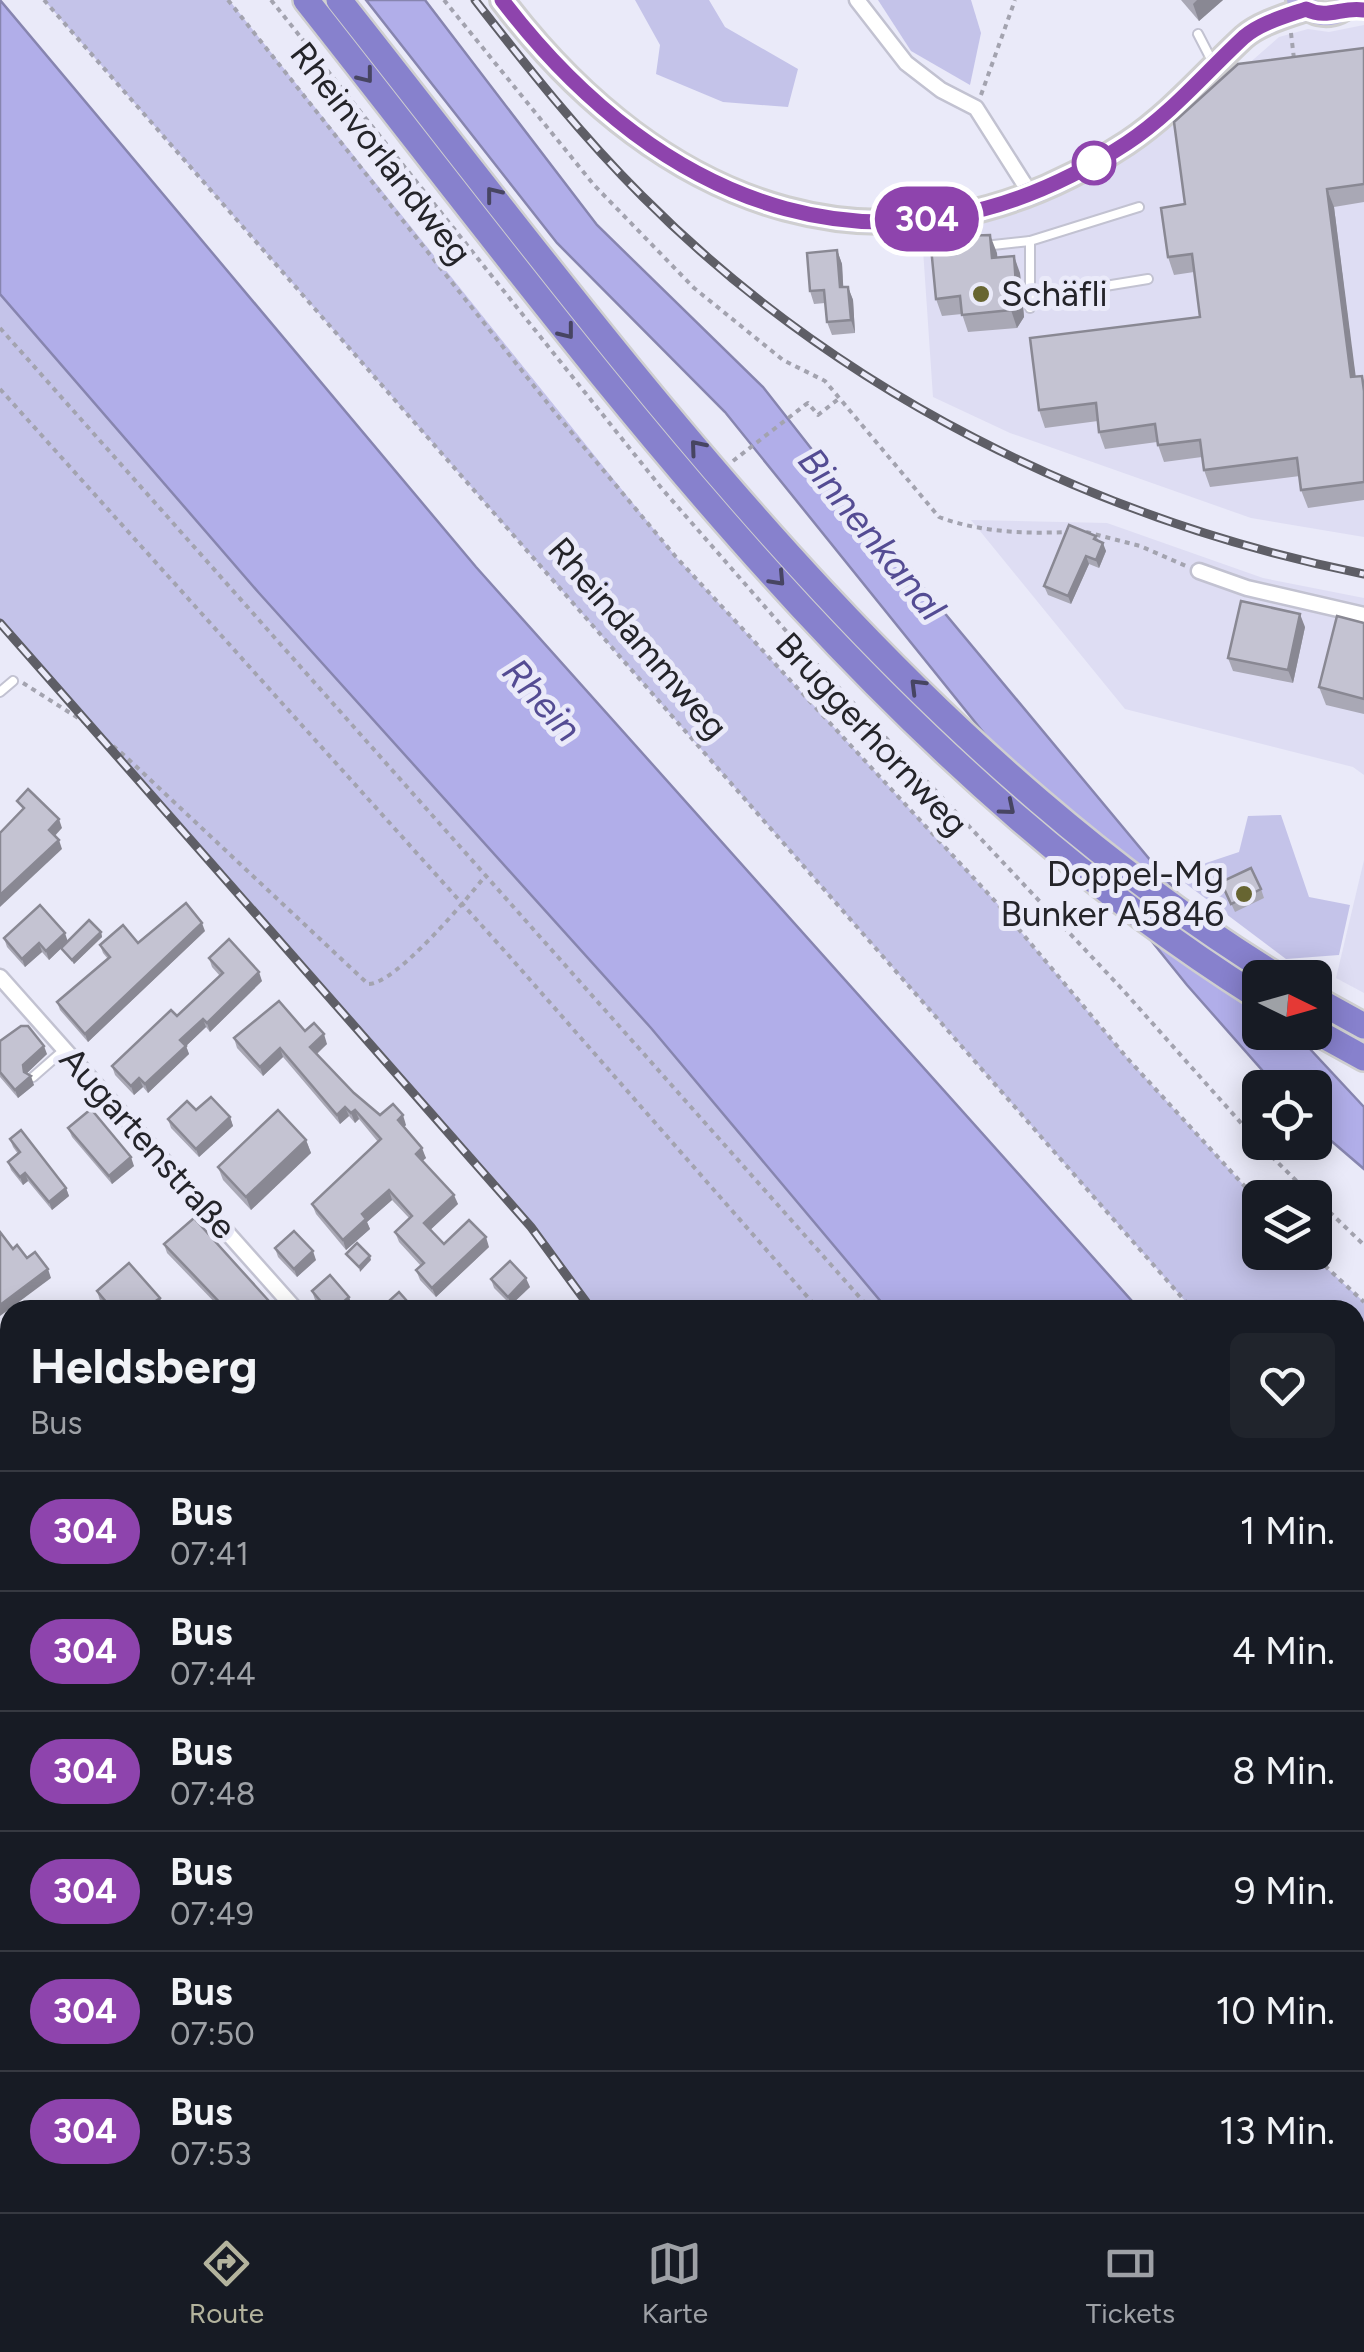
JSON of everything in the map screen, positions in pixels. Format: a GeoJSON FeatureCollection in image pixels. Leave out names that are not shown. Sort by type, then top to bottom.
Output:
{"type":"FeatureCollection","features":[{"type":"Feature","properties":{"kind":"highway"},"geometry":{"type":"LineString","coordinates":[[306,0],[699,491],[860,669],[1060,854],[1242,985]]}},
{"type":"Feature","properties":{"kind":"highway"},"geometry":{"type":"LineString","coordinates":[[339,0],[595,324],[779,544],[988,753],[1129,874],[1254,960]]}},
{"type":"Feature","properties":{"kind":"highway"},"geometry":{"type":"LineString","coordinates":[[1332,1008],[1364,1026]]}},
{"type":"Feature","properties":{"kind":"main road"},"geometry":{"type":"LineString","coordinates":[[502,0],[547,56],[638,139],[707,182],[752,200],[830,218],[921,220],[1030,193],[1130,141],[1258,28],[1276,0]]}},
{"type":"Feature","properties":{"kind":"main road"},"geometry":{"type":"LineString","coordinates":[[1258,28],[1302,4],[1332,15],[1354,0]]}},
{"type":"Feature","properties":{"kind":"street"},"geometry":{"type":"LineString","coordinates":[[856,0],[906,63],[941,90],[976,108],[1030,193]]}},
{"type":"Feature","properties":{"kind":"street"},"geometry":{"type":"LineString","coordinates":[[1199,571],[1247,588],[1364,615]]}},
{"type":"Feature","properties":{"kind":"street","name":"Augartenstraße"},"geometry":{"type":"LineString","coordinates":[[0,977],[287,1300]]}},
{"type":"Feature","properties":{"kind":"lane"},"geometry":{"type":"LineString","coordinates":[[1198,34],[1216,68]]}},
{"type":"Feature","properties":{"kind":"lane"},"geometry":{"type":"LineString","coordinates":[[972,248],[1030,241],[1139,207]]}},
{"type":"Feature","properties":{"kind":"lane"},"geometry":{"type":"LineString","coordinates":[[1030,241],[1030,308]]}},
{"type":"Feature","properties":{"kind":"lane"},"geometry":{"type":"LineString","coordinates":[[1032,298],[1148,279]]}},
{"type":"Feature","properties":{"kind":"lane"},"geometry":{"type":"LineString","coordinates":[[0,692],[13,681]]}},
{"type":"Feature","properties":{"kind":"lane"},"geometry":{"type":"LineString","coordinates":[[33,1077],[64,1049]]}},
{"type":"Feature","properties":{"kind":"path","name":"Rheindammweg"},"geometry":{"type":"LineString","coordinates":[[44,0],[1185,1300]]}},
{"type":"Feature","properties":{"kind":"path","name":"Rheinvorlandweg"},"geometry":{"type":"LineString","coordinates":[[228,0],[458,290]]}},
{"type":"Feature","properties":{"kind":"path"},"geometry":{"type":"LineString","coordinates":[[444,0],[594,185],[694,288],[784,360],[825,381],[940,516],[958,524],[1028,534],[1080,531],[1106,535],[1199,571]]}},
{"type":"Feature","properties":{"kind":"path"},"geometry":{"type":"LineString","coordinates":[[976,108],[1015,0]]}},
{"type":"Feature","properties":{"kind":"path"},"geometry":{"type":"LineString","coordinates":[[1287,25],[1294,68]]}},
{"type":"Feature","properties":{"kind":"path","name":"Bruggerhornweg"},"geometry":{"type":"LineString","coordinates":[[458,290],[676,557],[995,900],[1128,1059],[1242,1183]]}},
{"type":"Feature","properties":{"kind":"path"},"geometry":{"type":"LineString","coordinates":[[0,328],[862,1300]]}},
{"type":"Feature","properties":{"kind":"path"},"geometry":{"type":"LineString","coordinates":[[0,389],[809,1300]]}},
{"type":"Feature","properties":{"kind":"path"},"geometry":{"type":"LineString","coordinates":[[737,458],[804,405],[808,403],[818,416],[841,398]]}},
{"type":"Feature","properties":{"kind":"path"},"geometry":{"type":"LineString","coordinates":[[13,681],[30,684],[126,757],[368,984],[379,984],[392,974],[462,906],[486,875]]}},
{"type":"Feature","properties":{"kind":"path"},"geometry":{"type":"LineString","coordinates":[[1332,1215],[1364,1246]]}},
{"type":"Feature","properties":{"kind":"path"},"geometry":{"type":"LineString","coordinates":[[1329,1270],[1362,1300]]}},
{"type":"Feature","properties":{"kind":"shaded area"},"geometry":{"type":"Polygon","coordinates":[[[44,0],[229,0],[676,557],[995,901],[1128,1059],[1242,1183],[1242,1270],[1329,1270],[1362,1300],[1184,1300],[44,0]]]}},
{"type":"Feature","properties":{"kind":"shaded area"},"geometry":{"type":"Polygon","coordinates":[[[635,0],[709,0],[725,27],[798,69],[788,107],[723,102],[656,74],[660,45],[635,0]]]}},
{"type":"Feature","properties":{"kind":"shaded area"},"geometry":{"type":"Polygon","coordinates":[[[878,0],[971,0],[981,33],[970,85],[911,51],[878,0]]]}},
{"type":"Feature","properties":{"kind":"shaded area"},"geometry":{"type":"Polygon","coordinates":[[[1364,25],[1364,537],[1251,518],[1010,433],[933,397],[921,220],[1071,175],[1224,60],[1255,224],[1247,65],[1279,37],[1308,29],[1329,32],[1364,25]]]}},
{"type":"Feature","properties":{"kind":"shaded area"},"geometry":{"type":"Polygon","coordinates":[[[0,294],[259,593],[651,1028],[880,1300],[585,1300],[531,1227],[0,622],[0,294]]]}},
{"type":"Feature","properties":{"kind":"shaded area"},"geometry":{"type":"Polygon","coordinates":[[[971,520],[1107,523],[1263,578],[1364,598],[1364,775],[1353,767],[1125,709],[971,520]]]}},
{"type":"Feature","properties":{"kind":"shaded area"},"geometry":{"type":"Polygon","coordinates":[[[1281,815],[1309,897],[1350,905],[1339,955],[1286,959],[1173,874],[1239,852],[1248,816],[1281,815]]]}},
{"type":"Feature","properties":{"kind":"shaded area"},"geometry":{"type":"Polygon","coordinates":[[[1364,860],[1364,993],[1336,978],[1364,860]]]}},
{"type":"Feature","properties":{"kind":"water","name":"Rhein"},"geometry":{"type":"Polygon","coordinates":[[[0,0],[476,567],[1131,1300],[880,1300],[651,1028],[259,593],[0,294],[0,0]]]}},
{"type":"Feature","properties":{"kind":"water","name":"Binnenkanal"},"geometry":{"type":"Polygon","coordinates":[[[366,0],[425,0],[597,225],[763,387],[868,521],[1242,970],[1242,1047],[1187,985],[725,412],[557,243],[366,0]]]}},
{"type":"Feature","properties":{"kind":"water"},"geometry":{"type":"Polygon","coordinates":[[[1244,1050],[1311,1050],[1330,1070],[1262,1070],[1244,1050]]]}},
{"type":"Feature","properties":{"kind":"water"},"geometry":{"type":"Polygon","coordinates":[[[1332,1073],[1364,1107],[1364,1169],[1332,1142],[1332,1073]]]}},
{"type":"Feature","properties":{"kind":"building"},"geometry":{"type":"Polygon","coordinates":[[[1364,48],[1364,184],[1327,189],[1351,377],[1362,376],[1364,391],[1364,482],[1301,490],[1297,458],[1204,470],[1200,440],[1158,445],[1155,424],[1099,432],[1096,403],[1039,410],[1030,338],[1200,317],[1192,254],[1168,257],[1161,208],[1185,204],[1174,122],[1238,64],[1364,48]]]}},
{"type":"Feature","properties":{"kind":"building","name":"Schäfli"},"geometry":{"type":"Polygon","coordinates":[[[990,235],[992,258],[1014,256],[1017,300],[1011,310],[962,315],[960,296],[936,299],[930,237],[990,235]]]}},
{"type":"Feature","properties":{"kind":"building"},"geometry":{"type":"Polygon","coordinates":[[[837,250],[840,287],[848,287],[851,320],[827,322],[824,290],[810,291],[807,253],[837,250]]]}},
{"type":"Feature","properties":{"kind":"building"},"geometry":{"type":"Polygon","coordinates":[[[1069,525],[1103,543],[1096,560],[1086,556],[1068,596],[1044,586],[1069,525]]]}},
{"type":"Feature","properties":{"kind":"building"},"geometry":{"type":"Polygon","coordinates":[[[1241,601],[1300,614],[1288,670],[1228,658],[1241,601]]]}},
{"type":"Feature","properties":{"kind":"building"},"geometry":{"type":"Polygon","coordinates":[[[1337,616],[1364,623],[1364,699],[1319,687],[1337,616]]]}},
{"type":"Feature","properties":{"kind":"building"},"geometry":{"type":"Polygon","coordinates":[[[28,789],[59,819],[49,830],[59,840],[0,895],[0,833],[24,808],[17,801],[28,789]]]}},
{"type":"Feature","properties":{"kind":"building"},"geometry":{"type":"Polygon","coordinates":[[[1251,868],[1261,889],[1231,904],[1221,882],[1251,868]]]}},
{"type":"Feature","properties":{"kind":"building"},"geometry":{"type":"Polygon","coordinates":[[[186,903],[202,923],[85,1034],[57,1002],[110,957],[100,945],[123,925],[138,943],[186,903]]]}},
{"type":"Feature","properties":{"kind":"building"},"geometry":{"type":"Polygon","coordinates":[[[40,905],[65,933],[46,951],[39,943],[22,959],[4,938],[40,905]]]}},
{"type":"Feature","properties":{"kind":"building"},"geometry":{"type":"Polygon","coordinates":[[[89,920],[101,932],[72,960],[61,948],[89,920]]]}},
{"type":"Feature","properties":{"kind":"building"},"geometry":{"type":"Polygon","coordinates":[[[229,939],[259,972],[207,1023],[203,1019],[180,1040],[186,1046],[145,1084],[139,1078],[131,1086],[112,1066],[171,1010],[177,1016],[223,973],[209,958],[229,939]]]}},
{"type":"Feature","properties":{"kind":"building"},"geometry":{"type":"Polygon","coordinates":[[[279,1001],[305,1031],[314,1023],[324,1034],[310,1047],[354,1093],[380,1115],[393,1104],[403,1115],[398,1120],[422,1148],[416,1154],[454,1195],[424,1223],[444,1244],[469,1220],[486,1237],[432,1288],[416,1270],[424,1263],[395,1232],[412,1216],[389,1190],[362,1214],[366,1219],[343,1240],[312,1204],[381,1139],[355,1110],[351,1113],[345,1107],[337,1115],[280,1048],[260,1067],[234,1038],[279,1001]]]}},
{"type":"Feature","properties":{"kind":"building"},"geometry":{"type":"Polygon","coordinates":[[[21,1026],[28,1026],[44,1046],[23,1065],[24,1072],[31,1076],[15,1090],[0,1072],[0,1041],[21,1026]]]}},
{"type":"Feature","properties":{"kind":"building"},"geometry":{"type":"Polygon","coordinates":[[[211,1097],[230,1117],[196,1149],[168,1119],[187,1101],[196,1110],[211,1097]]]}},
{"type":"Feature","properties":{"kind":"building"},"geometry":{"type":"Polygon","coordinates":[[[91,1109],[131,1157],[109,1176],[68,1128],[91,1109]]]}},
{"type":"Feature","properties":{"kind":"building"},"geometry":{"type":"Polygon","coordinates":[[[278,1110],[306,1140],[246,1197],[218,1167],[278,1110]]]}},
{"type":"Feature","properties":{"kind":"building"},"geometry":{"type":"Polygon","coordinates":[[[21,1130],[66,1188],[49,1202],[25,1173],[20,1177],[8,1162],[20,1152],[10,1139],[21,1130]]]}},
{"type":"Feature","properties":{"kind":"building"},"geometry":{"type":"Polygon","coordinates":[[[194,1218],[268,1300],[217,1300],[164,1244],[194,1218]]]}},
{"type":"Feature","properties":{"kind":"building"},"geometry":{"type":"Polygon","coordinates":[[[294,1231],[313,1251],[294,1269],[275,1248],[294,1231]]]}},
{"type":"Feature","properties":{"kind":"building"},"geometry":{"type":"Polygon","coordinates":[[[0,1232],[13,1249],[17,1245],[27,1258],[35,1252],[48,1269],[7,1300],[0,1300],[0,1232]]]}},
{"type":"Feature","properties":{"kind":"building"},"geometry":{"type":"Polygon","coordinates":[[[357,1243],[370,1256],[359,1267],[346,1254],[357,1243]]]}},
{"type":"Feature","properties":{"kind":"building"},"geometry":{"type":"Polygon","coordinates":[[[510,1261],[526,1278],[508,1297],[491,1279],[510,1261]]]}},
{"type":"Feature","properties":{"kind":"building"},"geometry":{"type":"Polygon","coordinates":[[[129,1263],[160,1298],[105,1300],[97,1291],[129,1263]]]}},
{"type":"Feature","properties":{"kind":"building"},"geometry":{"type":"Polygon","coordinates":[[[330,1275],[349,1297],[320,1300],[312,1291],[330,1275]]]}},
{"type":"Feature","properties":{"kind":"building"},"geometry":{"type":"Polygon","coordinates":[[[399,1292],[406,1300],[390,1300],[399,1292]]]}},
{"type":"Feature","properties":{"kind":"railway"},"geometry":{"type":"LineString","coordinates":[[475,0],[576,125],[642,196],[718,266],[799,330],[885,387],[975,438],[1068,482],[1165,520],[1263,550],[1364,574]]}},
{"type":"Feature","properties":{"kind":"railway"},"geometry":{"type":"LineString","coordinates":[[0,623],[531,1227],[585,1300]]}},
{"type":"Feature","properties":{"kind":"bus line","name":"304"},"geometry":{"type":"LineString","coordinates":[[502,0],[534,43],[584,94],[672,162],[707,182],[752,200],[794,212],[870,221],[921,220],[1040,190],[1130,141],[1175,106],[1244,37],[1258,28],[1306,9],[1322,15],[1348,7],[1364,10]]}},
{"type":"Feature","properties":{"kind":"place","name":"Schäfli"},"geometry":{"type":"Point","coordinates":[981,294]}},
{"type":"Feature","properties":{"kind":"place","name":"Doppel-Mg Bunker A5846"},"geometry":{"type":"Point","coordinates":[1244,894]}}]}
